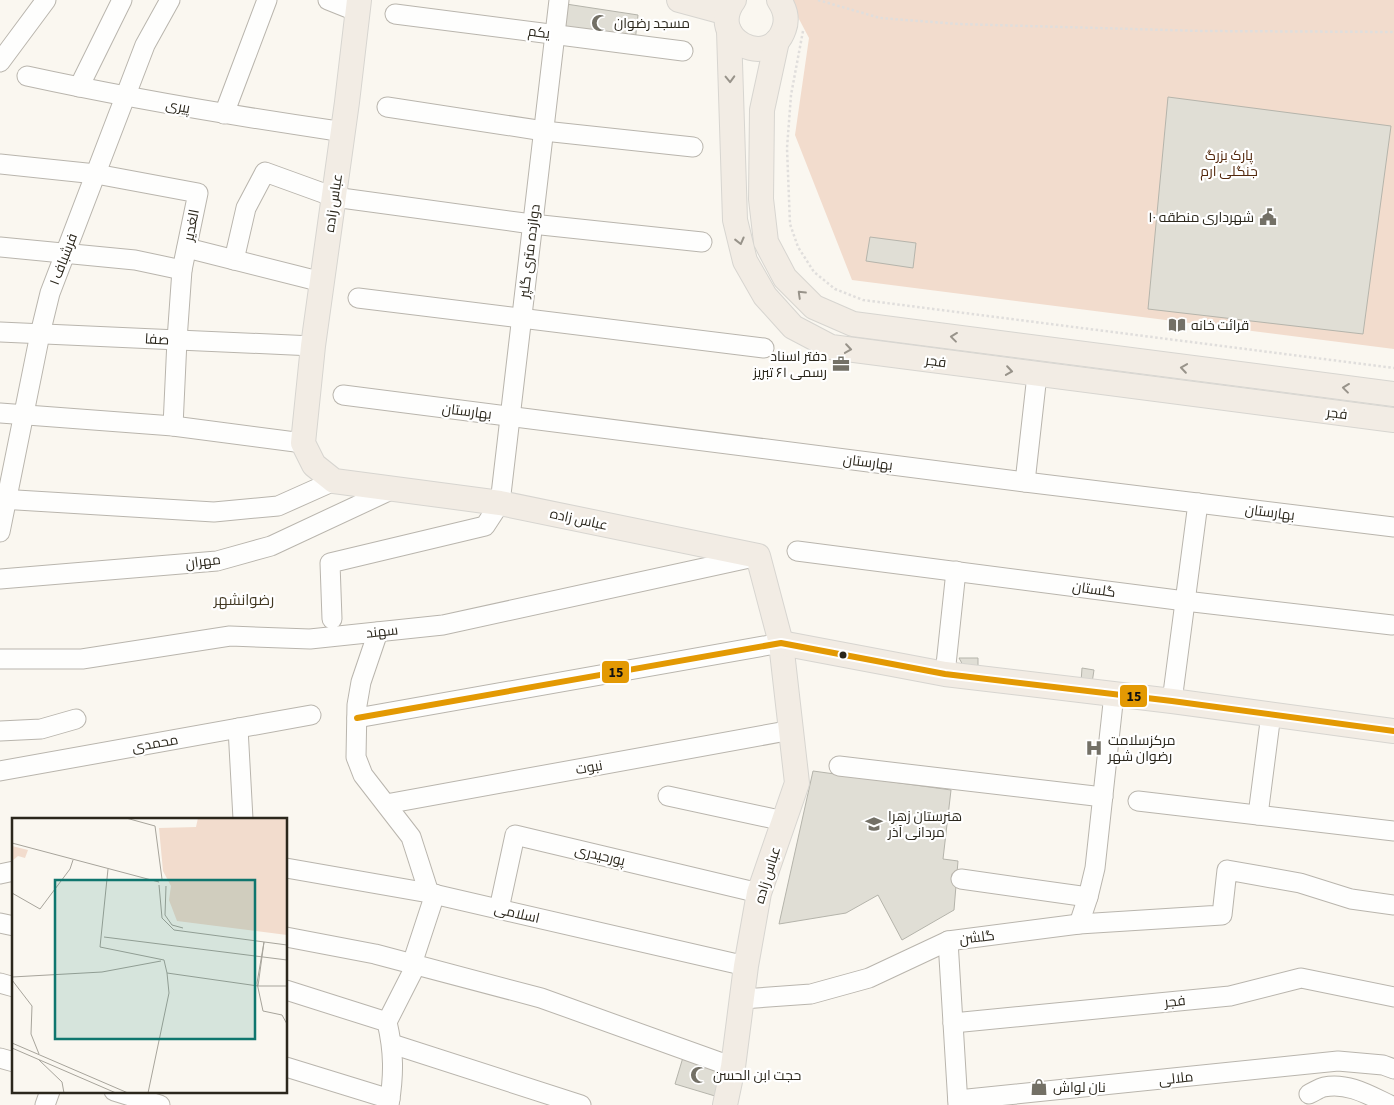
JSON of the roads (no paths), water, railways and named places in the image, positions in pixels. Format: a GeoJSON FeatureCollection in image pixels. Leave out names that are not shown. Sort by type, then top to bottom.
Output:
{"type":"FeatureCollection","features":[{"type":"Feature","properties":{"kind":"main road"},"geometry":{"type":"LineString","coordinates":[[679,0],[730,15],[734,39],[750,49],[769,47],[777,41]]}},
{"type":"Feature","properties":{"kind":"main road","name":"فجر"},"geometry":{"type":"LineString","coordinates":[[779,0],[786,15],[786,25],[783,34],[777,41],[762,110],[761,199],[766,242],[785,278],[814,307],[853,324],[1394,394]]}},
{"type":"Feature","properties":{"kind":"main road","name":"عباس زاده"},"geometry":{"type":"LineString","coordinates":[[358,6],[348,102],[313,346],[303,443],[314,465],[334,480],[500,503],[758,556],[781,643],[797,783],[759,893],[746,966],[733,1067],[725,1105]]}},
{"type":"Feature","properties":{"kind":"main road","name":"فجر"},"geometry":{"type":"LineString","coordinates":[[730,15],[735,220],[745,261],[766,296],[792,327],[831,347],[1394,420]]}},
{"type":"Feature","properties":{"kind":"main road"},"geometry":{"type":"LineString","coordinates":[[1037,375],[1040,348]]}},
{"type":"Feature","properties":{"kind":"main road"},"geometry":{"type":"LineString","coordinates":[[781,643],[945,674],[1394,730]]}},
{"type":"Feature","properties":{"kind":"street"},"geometry":{"type":"LineString","coordinates":[[0,62],[46,0]]}},
{"type":"Feature","properties":{"kind":"street"},"geometry":{"type":"LineString","coordinates":[[78,88],[122,0]]}},
{"type":"Feature","properties":{"kind":"street","name":"فرشباف ۱"},"geometry":{"type":"LineString","coordinates":[[0,532],[3,500],[24,415],[50,293],[67,253],[145,45],[170,0]]}},
{"type":"Feature","properties":{"kind":"street"},"geometry":{"type":"LineString","coordinates":[[224,114],[267,0]]}},
{"type":"Feature","properties":{"kind":"street"},"geometry":{"type":"LineString","coordinates":[[328,0],[358,6]]}},
{"type":"Feature","properties":{"kind":"street","name":"دوازده متری گلپر"},"geometry":{"type":"LineString","coordinates":[[500,503],[559,0]]}},
{"type":"Feature","properties":{"kind":"street","name":"یکم"},"geometry":{"type":"LineString","coordinates":[[395,14],[683,51]]}},
{"type":"Feature","properties":{"kind":"street","name":"پیری"},"geometry":{"type":"LineString","coordinates":[[27,76],[125,97],[331,130]]}},
{"type":"Feature","properties":{"kind":"street"},"geometry":{"type":"LineString","coordinates":[[387,107],[544,131],[693,147]]}},
{"type":"Feature","properties":{"kind":"street","name":"الغدیر"},"geometry":{"type":"LineString","coordinates":[[0,164],[96,174],[198,193],[182,270],[174,426]]}},
{"type":"Feature","properties":{"kind":"street"},"geometry":{"type":"LineString","coordinates":[[234,260],[246,208],[265,172],[334,197],[532,224],[702,242]]}},
{"type":"Feature","properties":{"kind":"street"},"geometry":{"type":"LineString","coordinates":[[0,247],[135,260],[182,270]]}},
{"type":"Feature","properties":{"kind":"street"},"geometry":{"type":"LineString","coordinates":[[187,248],[322,282]]}},
{"type":"Feature","properties":{"kind":"street"},"geometry":{"type":"LineString","coordinates":[[358,298],[764,348]]}},
{"type":"Feature","properties":{"kind":"street","name":"صفا"},"geometry":{"type":"LineString","coordinates":[[0,332],[313,346]]}},
{"type":"Feature","properties":{"kind":"street"},"geometry":{"type":"LineString","coordinates":[[1025,482],[1037,375]]}},
{"type":"Feature","properties":{"kind":"street","name":"بهارستان"},"geometry":{"type":"LineString","coordinates":[[343,395],[1025,482],[1394,526]]}},
{"type":"Feature","properties":{"kind":"street"},"geometry":{"type":"LineString","coordinates":[[0,413],[174,426],[303,443]]}},
{"type":"Feature","properties":{"kind":"street"},"geometry":{"type":"LineString","coordinates":[[3,500],[214,512],[278,506],[334,480]]}},
{"type":"Feature","properties":{"kind":"street","name":"مهران"},"geometry":{"type":"LineString","coordinates":[[0,579],[217,561],[271,546],[393,489]]}},
{"type":"Feature","properties":{"kind":"street"},"geometry":{"type":"LineString","coordinates":[[332,620],[330,563],[485,526],[500,503]]}},
{"type":"Feature","properties":{"kind":"street"},"geometry":{"type":"LineString","coordinates":[[1172,701],[1198,503]]}},
{"type":"Feature","properties":{"kind":"street","name":"گلستان"},"geometry":{"type":"LineString","coordinates":[[796,551],[1186,601],[1392,625]]}},
{"type":"Feature","properties":{"kind":"street","name":"سهند"},"geometry":{"type":"LineString","coordinates":[[0,659],[82,659],[230,636],[310,639],[443,625],[758,556]]}},
{"type":"Feature","properties":{"kind":"street"},"geometry":{"type":"LineString","coordinates":[[945,674],[956,571]]}},
{"type":"Feature","properties":{"kind":"street"},"geometry":{"type":"LineString","coordinates":[[288,1068],[389,1102],[393,1079],[392,1044],[387,1022],[414,964],[432,893],[411,837],[363,775],[356,757],[357,706],[361,682],[378,632]]}},
{"type":"Feature","properties":{"kind":"street"},"geometry":{"type":"LineString","coordinates":[[357,718],[781,643]]}},
{"type":"Feature","properties":{"kind":"street"},"geometry":{"type":"LineString","coordinates":[[1079,924],[1095,868],[1114,694]]}},
{"type":"Feature","properties":{"kind":"street"},"geometry":{"type":"LineString","coordinates":[[1258,815],[1271,714]]}},
{"type":"Feature","properties":{"kind":"street","name":"محمدی"},"geometry":{"type":"LineString","coordinates":[[0,771],[311,715]]}},
{"type":"Feature","properties":{"kind":"street"},"geometry":{"type":"LineString","coordinates":[[0,731],[41,730],[76,720]]}},
{"type":"Feature","properties":{"kind":"street"},"geometry":{"type":"LineString","coordinates":[[238,728],[243,818]]}},
{"type":"Feature","properties":{"kind":"street","name":"نبوت"},"geometry":{"type":"LineString","coordinates":[[386,804],[792,730]]}},
{"type":"Feature","properties":{"kind":"street"},"geometry":{"type":"LineString","coordinates":[[839,766],[1103,797]]}},
{"type":"Feature","properties":{"kind":"street"},"geometry":{"type":"LineString","coordinates":[[668,796],[784,821]]}},
{"type":"Feature","properties":{"kind":"street"},"geometry":{"type":"LineString","coordinates":[[1138,801],[1394,831]]}},
{"type":"Feature","properties":{"kind":"street","name":"پورحیدری"},"geometry":{"type":"LineString","coordinates":[[499,909],[515,835],[759,893]]}},
{"type":"Feature","properties":{"kind":"street","name":"اسلامی"},"geometry":{"type":"LineString","coordinates":[[288,868],[432,893],[746,966]]}},
{"type":"Feature","properties":{"kind":"street","name":"گلشن"},"geometry":{"type":"LineString","coordinates":[[742,999],[811,994],[869,978],[948,941],[1079,924],[1222,915],[1227,870],[1300,883],[1351,899],[1394,905]]}},
{"type":"Feature","properties":{"kind":"street"},"geometry":{"type":"LineString","coordinates":[[962,879],[1088,897]]}},
{"type":"Feature","properties":{"kind":"street"},"geometry":{"type":"LineString","coordinates":[[288,937],[375,954],[541,998],[733,1067]]}},
{"type":"Feature","properties":{"kind":"street"},"geometry":{"type":"LineString","coordinates":[[948,941],[958,1102]]}},
{"type":"Feature","properties":{"kind":"street","name":"فجر"},"geometry":{"type":"LineString","coordinates":[[953,1023],[1230,996],[1301,978],[1394,997]]}},
{"type":"Feature","properties":{"kind":"street"},"geometry":{"type":"LineString","coordinates":[[288,991],[387,1022]]}},
{"type":"Feature","properties":{"kind":"street"},"geometry":{"type":"LineString","coordinates":[[392,1044],[582,1105]]}},
{"type":"Feature","properties":{"kind":"street","name":"ملالی"},"geometry":{"type":"LineString","coordinates":[[958,1102],[1338,1061],[1383,1065],[1394,1069]]}},
{"type":"Feature","properties":{"kind":"street"},"geometry":{"type":"LineString","coordinates":[[1304,1065],[1310,1100]]}},
{"type":"Feature","properties":{"kind":"street"},"geometry":{"type":"LineString","coordinates":[[1310,1100],[1322,1087],[1338,1085],[1360,1091],[1390,1105]]}},
{"type":"Feature","properties":{"kind":"street"},"geometry":{"type":"LineString","coordinates":[[45,1105],[50,1092]]}},
{"type":"Feature","properties":{"kind":"street"},"geometry":{"type":"LineString","coordinates":[[117,1092],[160,1105]]}},
{"type":"Feature","properties":{"kind":"place","name":"مسجد رضوان"},"geometry":{"type":"Point","coordinates":[600,23]}},
{"type":"Feature","properties":{"kind":"place","name":"شهرداری منطقه ۱۰"},"geometry":{"type":"Point","coordinates":[1268,217]}},
{"type":"Feature","properties":{"kind":"place","name":"قرائت خانه"},"geometry":{"type":"Point","coordinates":[1177,325]}},
{"type":"Feature","properties":{"kind":"place","name":"دفتر اسناد رسمی ۶۱ تبریز"},"geometry":{"type":"Point","coordinates":[841,364]}},
{"type":"Feature","properties":{"kind":"place","name":"مرکزسلامت رضوان شهر"},"geometry":{"type":"Point","coordinates":[1094,748]}},
{"type":"Feature","properties":{"kind":"place","name":"هنرستان زهرا مردانی آذر"},"geometry":{"type":"Point","coordinates":[874,824]}},
{"type":"Feature","properties":{"kind":"place","name":"حجت ابن الحسن"},"geometry":{"type":"Point","coordinates":[699,1075]}},
{"type":"Feature","properties":{"kind":"place","name":"نان لواش"},"geometry":{"type":"Point","coordinates":[1039,1087]}},
{"type":"Feature","properties":{"kind":"district","name":"رضوانشهر"},"geometry":{"type":"Point","coordinates":[244,600]}},
{"type":"Feature","properties":{"kind":"park label","name":"پارک بزرگ جنگلی ارم"},"geometry":{"type":"Point","coordinates":[1229,164]}}]}
